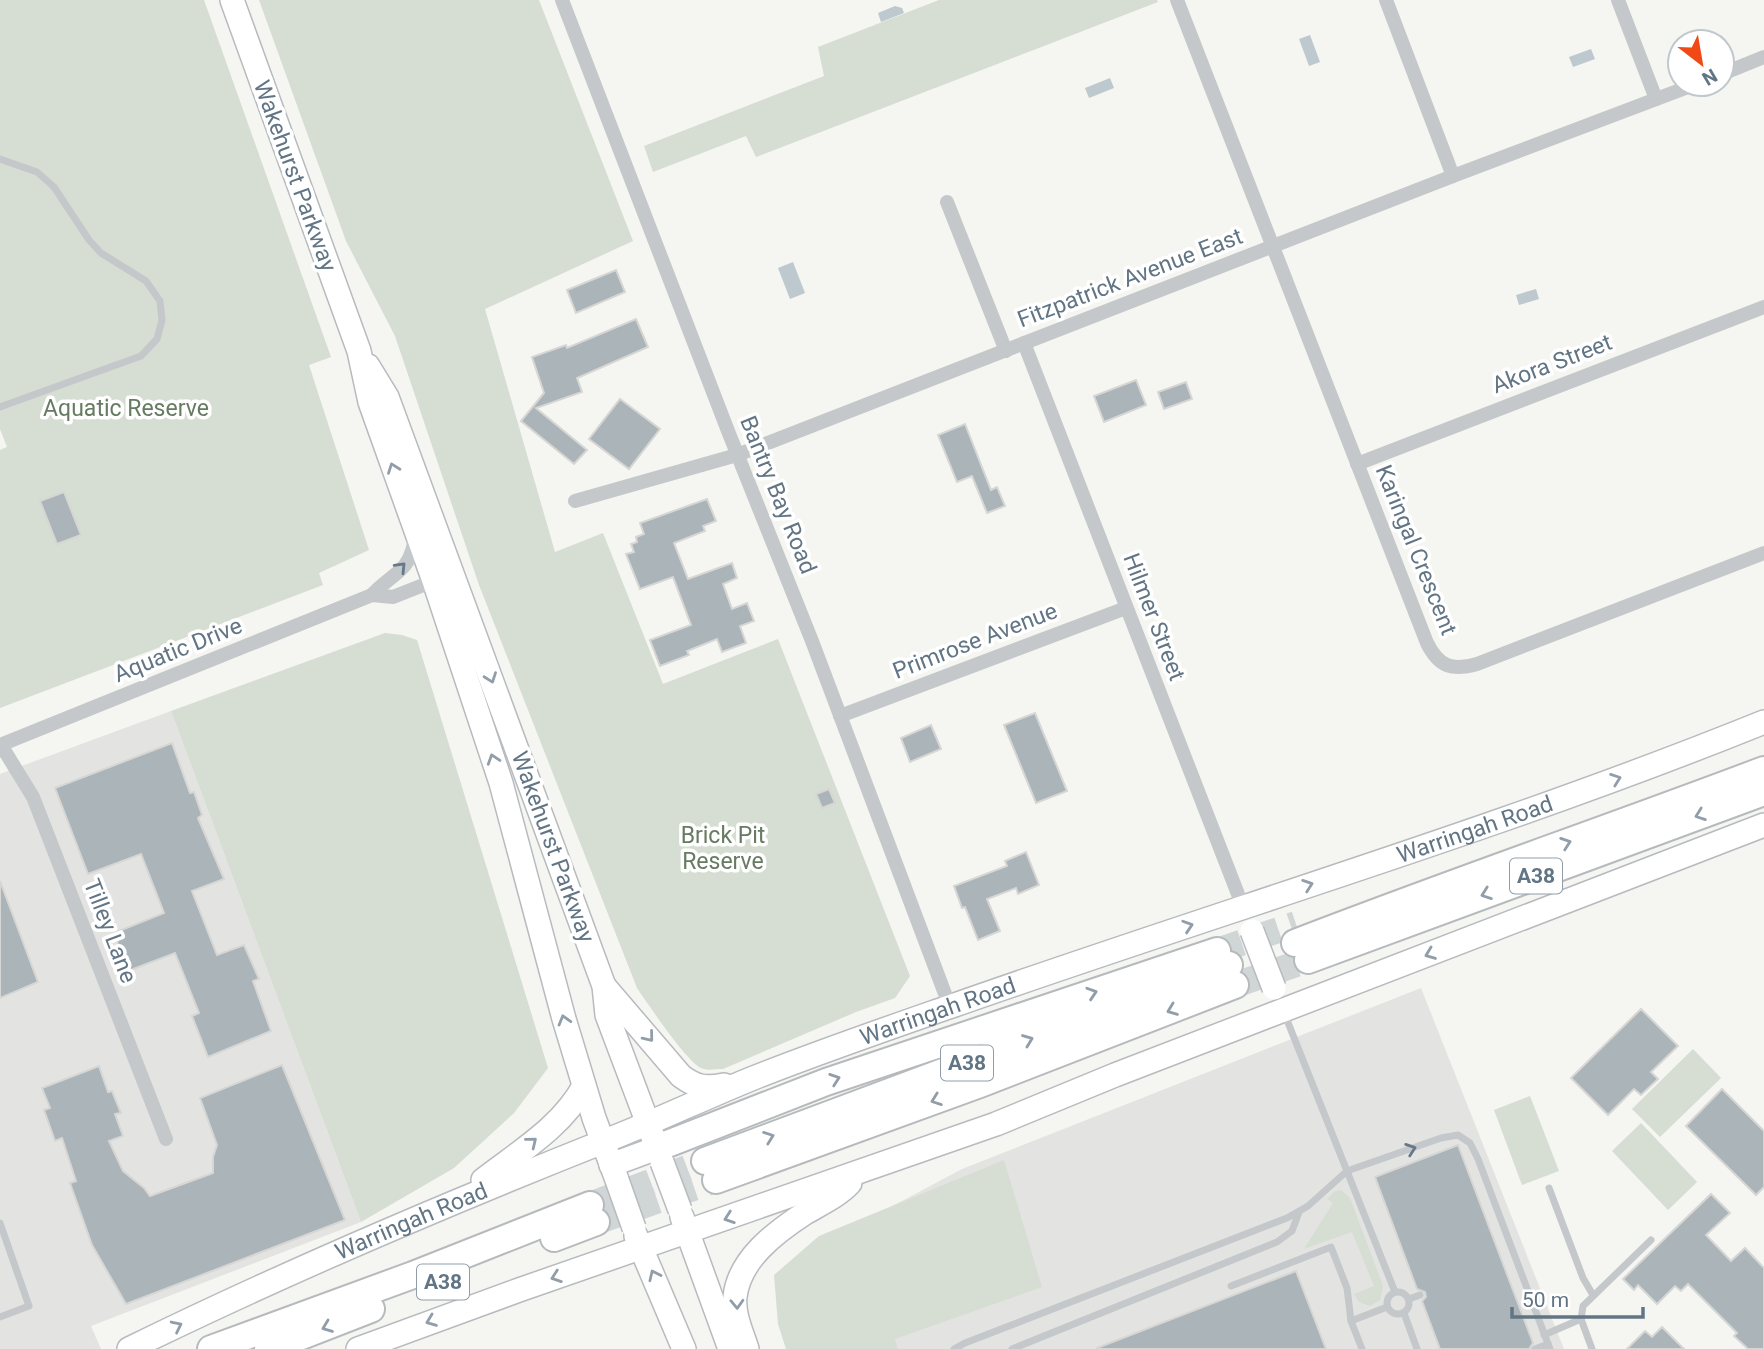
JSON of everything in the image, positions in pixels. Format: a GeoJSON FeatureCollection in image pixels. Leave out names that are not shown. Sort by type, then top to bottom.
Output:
{"type":"FeatureCollection","features":[{"type":"Feature","properties":{"kind":"highway","name":"Warringah Road"},"geometry":{"type":"LineString","coordinates":[[1764,770],[1627,822],[1446,885],[1299,942],[1764,792]]}},
{"type":"Feature","properties":{"kind":"highway","name":"A38"},"geometry":{"type":"LineString","coordinates":[[656,1145],[826,1082],[1227,967],[710,1170]]}},
{"type":"Feature","properties":{"kind":"highway","name":"Warringah Road"},"geometry":{"type":"LineString","coordinates":[[211,1349],[413,1275],[593,1214],[268,1349]]}},
{"type":"Feature","properties":{"kind":"main road","name":"Wakehurst Parkway"},"geometry":{"type":"LineString","coordinates":[[232,0],[359,351],[370,402],[416,532],[443,577],[604,986],[607,1015],[730,1349]]}},
{"type":"Feature","properties":{"kind":"main road","name":"Wakehurst Parkway"},"geometry":{"type":"LineString","coordinates":[[359,351],[387,397],[443,577],[584,1086],[637,1238],[684,1349]]}},
{"type":"Feature","properties":{"kind":"main road","name":"Warringah Road"},"geometry":{"type":"LineString","coordinates":[[614,1172],[751,1079],[950,1007],[1529,811],[1670,760],[1764,722]]}},
{"type":"Feature","properties":{"kind":"main road","name":"A38"},"geometry":{"type":"LineString","coordinates":[[358,1349],[683,1221],[863,1171],[996,1124],[1115,1075],[1764,825]]}},
{"type":"Feature","properties":{"kind":"main road"},"geometry":{"type":"LineString","coordinates":[[1243,907],[1283,1011]]}},
{"type":"Feature","properties":{"kind":"main road"},"geometry":{"type":"LineString","coordinates":[[604,986],[670,1063],[694,1085],[710,1088],[751,1079]]}},
{"type":"Feature","properties":{"kind":"main road"},"geometry":{"type":"LineString","coordinates":[[458,1199],[562,1118],[574,1105],[584,1086]]}},
{"type":"Feature","properties":{"kind":"main road","name":"Warringah Road"},"geometry":{"type":"LineString","coordinates":[[129,1349],[225,1302],[458,1199],[603,1142],[656,1145]]}},
{"type":"Feature","properties":{"kind":"main road"},"geometry":{"type":"LineString","coordinates":[[747,1349],[736,1313],[735,1297],[744,1269],[776,1234],[845,1188],[863,1171]]}},
{"type":"Feature","properties":{"kind":"street","name":"Bantry Bay Road"},"geometry":{"type":"LineString","coordinates":[[562,0],[950,1007]]}},
{"type":"Feature","properties":{"kind":"street","name":"Karingal Crescent"},"geometry":{"type":"LineString","coordinates":[[1177,0],[1427,643],[1439,661],[1455,668],[1477,664],[1764,553]]}},
{"type":"Feature","properties":{"kind":"street"},"geometry":{"type":"LineString","coordinates":[[1386,0],[1453,176]]}},
{"type":"Feature","properties":{"kind":"street"},"geometry":{"type":"LineString","coordinates":[[1618,0],[1656,99]]}},
{"type":"Feature","properties":{"kind":"street"},"geometry":{"type":"LineString","coordinates":[[1736,68],[1764,57]]}},
{"type":"Feature","properties":{"kind":"street","name":"Fitzpatrick Avenue East"},"geometry":{"type":"LineString","coordinates":[[575,501],[737,455],[1666,95]]}},
{"type":"Feature","properties":{"kind":"street"},"geometry":{"type":"LineString","coordinates":[[947,202],[1006,351]]}},
{"type":"Feature","properties":{"kind":"street","name":"Akora Street"},"geometry":{"type":"LineString","coordinates":[[1357,464],[1764,307]]}},
{"type":"Feature","properties":{"kind":"street","name":"Hilmer Street"},"geometry":{"type":"LineString","coordinates":[[1024,343],[1243,907]]}},
{"type":"Feature","properties":{"kind":"street","name":"Aquatic Drive"},"geometry":{"type":"LineString","coordinates":[[372,595],[405,565],[416,532]]}},
{"type":"Feature","properties":{"kind":"street","name":"Aquatic Drive"},"geometry":{"type":"LineString","coordinates":[[0,745],[372,595],[393,597],[443,577]]}},
{"type":"Feature","properties":{"kind":"street","name":"Primrose Avenue"},"geometry":{"type":"LineString","coordinates":[[840,716],[1126,608]]}},
{"type":"Feature","properties":{"kind":"street","name":"Tilley Lane"},"geometry":{"type":"LineString","coordinates":[[0,745],[33,797],[166,1139]]}},
{"type":"Feature","properties":{"kind":"lane"},"geometry":{"type":"LineString","coordinates":[[0,159],[37,172],[54,187],[89,240],[101,253],[146,281],[160,301],[162,320],[157,339],[141,356],[0,407]]}},
{"type":"Feature","properties":{"kind":"lane"},"geometry":{"type":"LineString","coordinates":[[1283,1011],[1395,1292]]}},
{"type":"Feature","properties":{"kind":"lane"},"geometry":{"type":"LineString","coordinates":[[954,1349],[1275,1223],[1298,1212],[1347,1171],[1450,1136],[1465,1138],[1478,1158],[1549,1347],[1535,1349]]}},
{"type":"Feature","properties":{"kind":"lane"},"geometry":{"type":"LineString","coordinates":[[1549,1188],[1583,1278],[1593,1295]]}},
{"type":"Feature","properties":{"kind":"lane"},"geometry":{"type":"LineString","coordinates":[[1012,1349],[1277,1242],[1292,1231],[1298,1212]]}},
{"type":"Feature","properties":{"kind":"lane"},"geometry":{"type":"LineString","coordinates":[[0,1223],[29,1306],[0,1317]]}},
{"type":"Feature","properties":{"kind":"lane"},"geometry":{"type":"LineString","coordinates":[[1592,1349],[1581,1320],[1583,1306],[1651,1240]]}},
{"type":"Feature","properties":{"kind":"lane"},"geometry":{"type":"LineString","coordinates":[[1231,1286],[1331,1247],[1347,1288],[1351,1321],[1362,1349]]}},
{"type":"Feature","properties":{"kind":"lane"},"geometry":{"type":"LineString","coordinates":[[1387,1307],[1388,1298],[1395,1292],[1402,1292],[1409,1299],[1409,1307],[1404,1313]]}},
{"type":"Feature","properties":{"kind":"lane"},"geometry":{"type":"LineString","coordinates":[[1409,1299],[1419,1295]]}},
{"type":"Feature","properties":{"kind":"lane"},"geometry":{"type":"LineString","coordinates":[[1351,1321],[1387,1307]]}},
{"type":"Feature","properties":{"kind":"lane"},"geometry":{"type":"LineString","coordinates":[[1387,1307],[1393,1313],[1404,1313]]}},
{"type":"Feature","properties":{"kind":"lane"},"geometry":{"type":"LineString","coordinates":[[1404,1313],[1418,1349]]}},
{"type":"Feature","properties":{"kind":"lane"},"geometry":{"type":"LineString","coordinates":[[1544,1335],[1581,1320]]}},
{"type":"Feature","properties":{"kind":"shaded area"},"geometry":{"type":"Polygon","coordinates":[[[895,6],[902,8],[904,13],[881,22],[878,13],[895,6]]]}},
{"type":"Feature","properties":{"kind":"shaded area"},"geometry":{"type":"Polygon","coordinates":[[[1310,35],[1320,62],[1309,66],[1299,39],[1310,35]]]}},
{"type":"Feature","properties":{"kind":"shaded area"},"geometry":{"type":"Polygon","coordinates":[[[1591,49],[1595,59],[1573,67],[1569,57],[1591,49]]]}},
{"type":"Feature","properties":{"kind":"shaded area"},"geometry":{"type":"Polygon","coordinates":[[[1110,78],[1114,88],[1089,98],[1085,88],[1110,78]]]}},
{"type":"Feature","properties":{"kind":"shaded area"},"geometry":{"type":"Polygon","coordinates":[[[793,262],[805,293],[790,299],[778,268],[793,262]]]}},
{"type":"Feature","properties":{"kind":"shaded area"},"geometry":{"type":"Polygon","coordinates":[[[1536,289],[1539,299],[1519,305],[1516,295],[1536,289]]]}},
{"type":"Feature","properties":{"kind":"shaded area"},"geometry":{"type":"Polygon","coordinates":[[[171,711],[361,1222],[91,1326],[101,1349],[0,1349],[0,774],[171,711]]]}},
{"type":"Feature","properties":{"kind":"shaded area"},"geometry":{"type":"Polygon","coordinates":[[[1421,988],[1564,1349],[898,1349],[853,1227],[962,1169],[1421,988]]]}},
{"type":"Feature","properties":{"kind":"green space","name":"Aquatic Reserve"},"geometry":{"type":"Polygon","coordinates":[[[0,0],[204,0],[331,357],[309,365],[369,550],[319,573],[323,585],[0,708],[0,450],[7,447],[0,429],[0,0]]]}},
{"type":"Feature","properties":{"kind":"green space","name":"Brick Pit Reserve"},"geometry":{"type":"Polygon","coordinates":[[[259,0],[539,0],[633,241],[485,309],[555,552],[603,533],[663,684],[778,639],[910,976],[895,998],[723,1069],[708,1070],[701,1068],[686,1055],[637,988],[479,585],[395,336],[346,241],[259,0]]]}},
{"type":"Feature","properties":{"kind":"green space"},"geometry":{"type":"Polygon","coordinates":[[[939,0],[1158,2],[756,157],[746,136],[653,172],[644,146],[824,76],[818,47],[939,0]]]}},
{"type":"Feature","properties":{"kind":"green space"},"geometry":{"type":"Polygon","coordinates":[[[385,633],[417,640],[548,1068],[514,1113],[454,1168],[361,1222],[171,711],[385,633]]]}},
{"type":"Feature","properties":{"kind":"green space"},"geometry":{"type":"Polygon","coordinates":[[[1693,1049],[1721,1078],[1660,1137],[1632,1109],[1693,1049]]]}},
{"type":"Feature","properties":{"kind":"green space"},"geometry":{"type":"Polygon","coordinates":[[[1530,1096],[1559,1171],[1522,1185],[1494,1110],[1530,1096]]]}},
{"type":"Feature","properties":{"kind":"green space"},"geometry":{"type":"Polygon","coordinates":[[[1641,1123],[1697,1182],[1668,1210],[1612,1151],[1641,1123]]]}},
{"type":"Feature","properties":{"kind":"green space"},"geometry":{"type":"Polygon","coordinates":[[[1004,1160],[1042,1287],[895,1339],[898,1349],[786,1349],[778,1324],[774,1275],[819,1236],[1004,1160]]]}},
{"type":"Feature","properties":{"kind":"green space"},"geometry":{"type":"Polygon","coordinates":[[[1341,1190],[1350,1198],[1383,1286],[1380,1300],[1370,1306],[1359,1302],[1354,1294],[1374,1286],[1352,1232],[1304,1249],[1333,1203],[1327,1199],[1335,1191],[1341,1190]]]}},
{"type":"Feature","properties":{"kind":"building"},"geometry":{"type":"Polygon","coordinates":[[[616,270],[625,292],[576,313],[567,290],[616,270]]]}},
{"type":"Feature","properties":{"kind":"building"},"geometry":{"type":"Polygon","coordinates":[[[636,319],[648,347],[577,378],[582,392],[536,408],[587,450],[574,464],[521,421],[544,393],[532,357],[566,345],[567,348],[636,319]]]}},
{"type":"Feature","properties":{"kind":"building"},"geometry":{"type":"Polygon","coordinates":[[[1136,380],[1146,405],[1104,422],[1094,396],[1136,380]]]}},
{"type":"Feature","properties":{"kind":"building"},"geometry":{"type":"Polygon","coordinates":[[[1186,382],[1192,399],[1164,409],[1158,392],[1186,382]]]}},
{"type":"Feature","properties":{"kind":"building"},"geometry":{"type":"Polygon","coordinates":[[[620,399],[660,429],[629,469],[589,439],[620,399]]]}},
{"type":"Feature","properties":{"kind":"building"},"geometry":{"type":"Polygon","coordinates":[[[965,424],[991,490],[997,487],[1005,506],[987,513],[972,476],[957,482],[938,435],[965,424]]]}},
{"type":"Feature","properties":{"kind":"building"},"geometry":{"type":"Polygon","coordinates":[[[64,492],[81,535],[57,544],[40,501],[64,492]]]}},
{"type":"Feature","properties":{"kind":"building"},"geometry":{"type":"Polygon","coordinates":[[[707,499],[716,521],[703,526],[705,531],[674,543],[688,579],[732,563],[737,578],[723,584],[732,609],[747,603],[754,621],[740,626],[746,643],[722,652],[717,639],[687,651],[689,655],[660,666],[650,640],[691,625],[673,577],[640,589],[626,554],[634,552],[631,544],[637,542],[636,537],[644,534],[640,523],[707,499]]]}},
{"type":"Feature","properties":{"kind":"building"},"geometry":{"type":"Polygon","coordinates":[[[1035,713],[1067,791],[1036,803],[1004,725],[1035,713]]]}},
{"type":"Feature","properties":{"kind":"building"},"geometry":{"type":"Polygon","coordinates":[[[931,725],[941,749],[910,762],[901,738],[931,725]]]}},
{"type":"Feature","properties":{"kind":"building"},"geometry":{"type":"Polygon","coordinates":[[[172,743],[190,793],[194,792],[202,815],[198,818],[224,879],[192,891],[217,955],[244,945],[259,979],[253,981],[271,1031],[208,1057],[192,1016],[199,1013],[175,953],[128,971],[114,933],[164,913],[141,854],[88,874],[55,788],[172,743]]]}},
{"type":"Feature","properties":{"kind":"building"},"geometry":{"type":"Polygon","coordinates":[[[829,789],[835,803],[822,808],[816,794],[829,789]]]}},
{"type":"Feature","properties":{"kind":"building"},"geometry":{"type":"Polygon","coordinates":[[[1026,852],[1039,885],[1018,894],[1016,888],[987,899],[1000,931],[978,940],[954,886],[1007,866],[1005,861],[1026,852]]]}},
{"type":"Feature","properties":{"kind":"building"},"geometry":{"type":"Polygon","coordinates":[[[0,881],[38,982],[0,998],[0,881]]]}},
{"type":"Feature","properties":{"kind":"building"},"geometry":{"type":"Polygon","coordinates":[[[1641,1009],[1678,1046],[1651,1072],[1658,1079],[1641,1095],[1634,1089],[1608,1115],[1571,1078],[1641,1009]]]}},
{"type":"Feature","properties":{"kind":"building"},"geometry":{"type":"Polygon","coordinates":[[[282,1065],[345,1220],[126,1304],[92,1245],[70,1183],[76,1181],[62,1138],[55,1141],[44,1110],[50,1108],[42,1088],[99,1066],[108,1092],[112,1091],[121,1113],[115,1114],[123,1136],[109,1141],[123,1171],[150,1196],[213,1173],[213,1157],[217,1145],[200,1098],[282,1065]]]}},
{"type":"Feature","properties":{"kind":"building"},"geometry":{"type":"Polygon","coordinates":[[[1722,1089],[1764,1131],[1764,1187],[1756,1195],[1686,1126],[1722,1089]]]}},
{"type":"Feature","properties":{"kind":"building"},"geometry":{"type":"Polygon","coordinates":[[[1458,1145],[1533,1343],[1529,1349],[1440,1349],[1422,1301],[1426,1297],[1425,1292],[1417,1289],[1375,1177],[1458,1145]]]}},
{"type":"Feature","properties":{"kind":"building"},"geometry":{"type":"Polygon","coordinates":[[[1711,1194],[1730,1213],[1706,1235],[1731,1261],[1745,1248],[1764,1268],[1764,1349],[1748,1349],[1734,1336],[1737,1333],[1688,1284],[1681,1291],[1675,1286],[1657,1304],[1638,1285],[1634,1290],[1623,1279],[1711,1194]]]}},
{"type":"Feature","properties":{"kind":"building"},"geometry":{"type":"Polygon","coordinates":[[[1296,1271],[1326,1349],[1097,1349],[1097,1348],[1296,1271]]]}},
{"type":"Feature","properties":{"kind":"building"},"geometry":{"type":"Polygon","coordinates":[[[1662,1327],[1684,1349],[1627,1349],[1645,1331],[1652,1337],[1662,1327]]]}},
{"type":"Feature","properties":{"kind":"tunnel"},"geometry":{"type":"LineString","coordinates":[[1217,951],[1296,924]]}},
{"type":"Feature","properties":{"kind":"tunnel"},"geometry":{"type":"LineString","coordinates":[[1235,985],[1308,960]]}},
{"type":"Feature","properties":{"kind":"tunnel"},"geometry":{"type":"LineString","coordinates":[[590,1205],[705,1161]]}},
{"type":"Feature","properties":{"kind":"tunnel"},"geometry":{"type":"LineString","coordinates":[[596,1222],[716,1180]]}}]}
